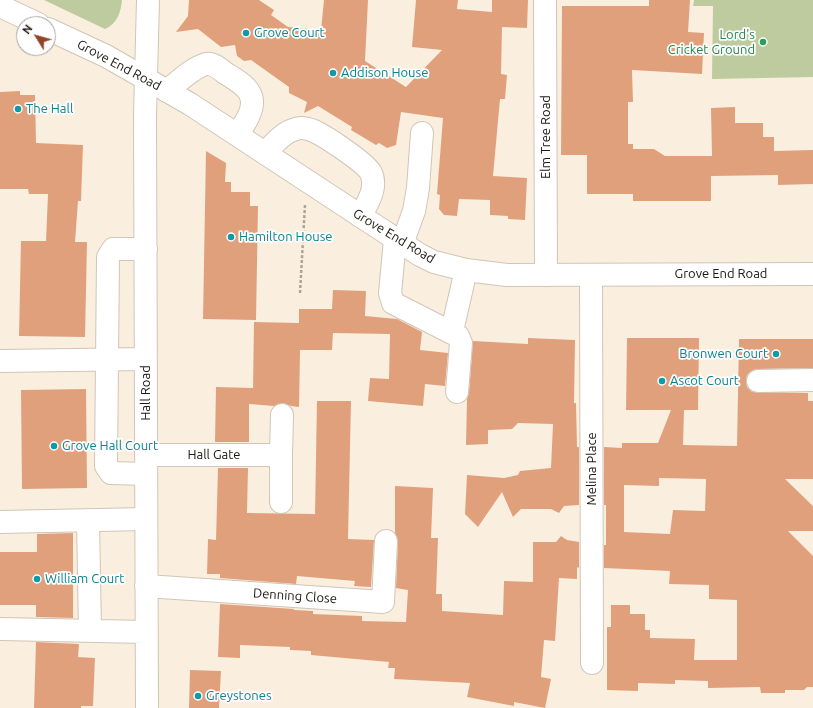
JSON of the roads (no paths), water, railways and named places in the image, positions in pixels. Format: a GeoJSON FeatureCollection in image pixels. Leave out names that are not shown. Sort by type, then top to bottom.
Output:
{"type":"FeatureCollection","features":[{"type":"Feature","properties":{"kind":"street","name":"Hall Road"},"geometry":{"type":"LineString","coordinates":[[146,708],[145,359],[147,78],[145,46],[148,0]]}},
{"type":"Feature","properties":{"kind":"street","name":"Elm Tree Road"},"geometry":{"type":"LineString","coordinates":[[546,0],[546,275]]}},
{"type":"Feature","properties":{"kind":"street"},"geometry":{"type":"LineString","coordinates":[[0,6],[21,16]]}},
{"type":"Feature","properties":{"kind":"street","name":"Grove End Road"},"geometry":{"type":"LineString","coordinates":[[56,32],[147,78],[236,134],[398,242],[434,262],[466,270],[492,274],[813,274]]}},
{"type":"Feature","properties":{"kind":"street"},"geometry":{"type":"LineString","coordinates":[[167,91],[205,64],[211,64],[217,67],[243,85],[252,98],[250,112],[245,124],[236,134]]}},
{"type":"Feature","properties":{"kind":"street"},"geometry":{"type":"LineString","coordinates":[[265,153],[280,138],[297,128],[314,131],[332,142],[355,158],[370,173],[373,186],[370,197],[360,216]]}},
{"type":"Feature","properties":{"kind":"street"},"geometry":{"type":"LineString","coordinates":[[422,133],[418,188],[414,211],[398,242],[390,293],[393,303],[452,331],[458,336],[461,344],[457,392]]}},
{"type":"Feature","properties":{"kind":"street"},"geometry":{"type":"LineString","coordinates":[[107,360],[108,256],[113,249],[146,249]]}},
{"type":"Feature","properties":{"kind":"street"},"geometry":{"type":"LineString","coordinates":[[452,331],[466,270]]}},
{"type":"Feature","properties":{"kind":"street","name":"Melina Place"},"geometry":{"type":"LineString","coordinates":[[591,275],[592,663]]}},
{"type":"Feature","properties":{"kind":"street"},"geometry":{"type":"LineString","coordinates":[[0,361],[145,359]]}},
{"type":"Feature","properties":{"kind":"street","name":"Hall Gate"},"geometry":{"type":"LineString","coordinates":[[107,360],[106,466],[111,473],[146,465],[281,455]]}},
{"type":"Feature","properties":{"kind":"street"},"geometry":{"type":"LineString","coordinates":[[758,381],[813,380]]}},
{"type":"Feature","properties":{"kind":"street"},"geometry":{"type":"LineString","coordinates":[[281,502],[282,415]]}},
{"type":"Feature","properties":{"kind":"street"},"geometry":{"type":"LineString","coordinates":[[0,522],[146,519]]}},
{"type":"Feature","properties":{"kind":"street"},"geometry":{"type":"LineString","coordinates":[[88,520],[90,631]]}},
{"type":"Feature","properties":{"kind":"street","name":"Denning Close"},"geometry":{"type":"LineString","coordinates":[[146,586],[383,602],[386,541]]}},
{"type":"Feature","properties":{"kind":"street"},"geometry":{"type":"LineString","coordinates":[[0,629],[146,632]]}},
{"type":"Feature","properties":{"kind":"place","name":"Grove Court"},"geometry":{"type":"Point","coordinates":[246,33]}},
{"type":"Feature","properties":{"kind":"place","name":"Lord's Cricket Ground"},"geometry":{"type":"Point","coordinates":[763,42]}},
{"type":"Feature","properties":{"kind":"place","name":"Addison House"},"geometry":{"type":"Point","coordinates":[333,73]}},
{"type":"Feature","properties":{"kind":"place","name":"The Hall"},"geometry":{"type":"Point","coordinates":[18,109]}},
{"type":"Feature","properties":{"kind":"place","name":"Hamilton House"},"geometry":{"type":"Point","coordinates":[231,237]}},
{"type":"Feature","properties":{"kind":"place","name":"Bronwen Court"},"geometry":{"type":"Point","coordinates":[776,354]}},
{"type":"Feature","properties":{"kind":"place","name":"Ascot Court"},"geometry":{"type":"Point","coordinates":[662,381]}},
{"type":"Feature","properties":{"kind":"place","name":"Grove Hall Court"},"geometry":{"type":"Point","coordinates":[54,446]}},
{"type":"Feature","properties":{"kind":"place","name":"William Court"},"geometry":{"type":"Point","coordinates":[37,579]}},
{"type":"Feature","properties":{"kind":"place","name":"Greystones"},"geometry":{"type":"Point","coordinates":[198,696]}}]}
